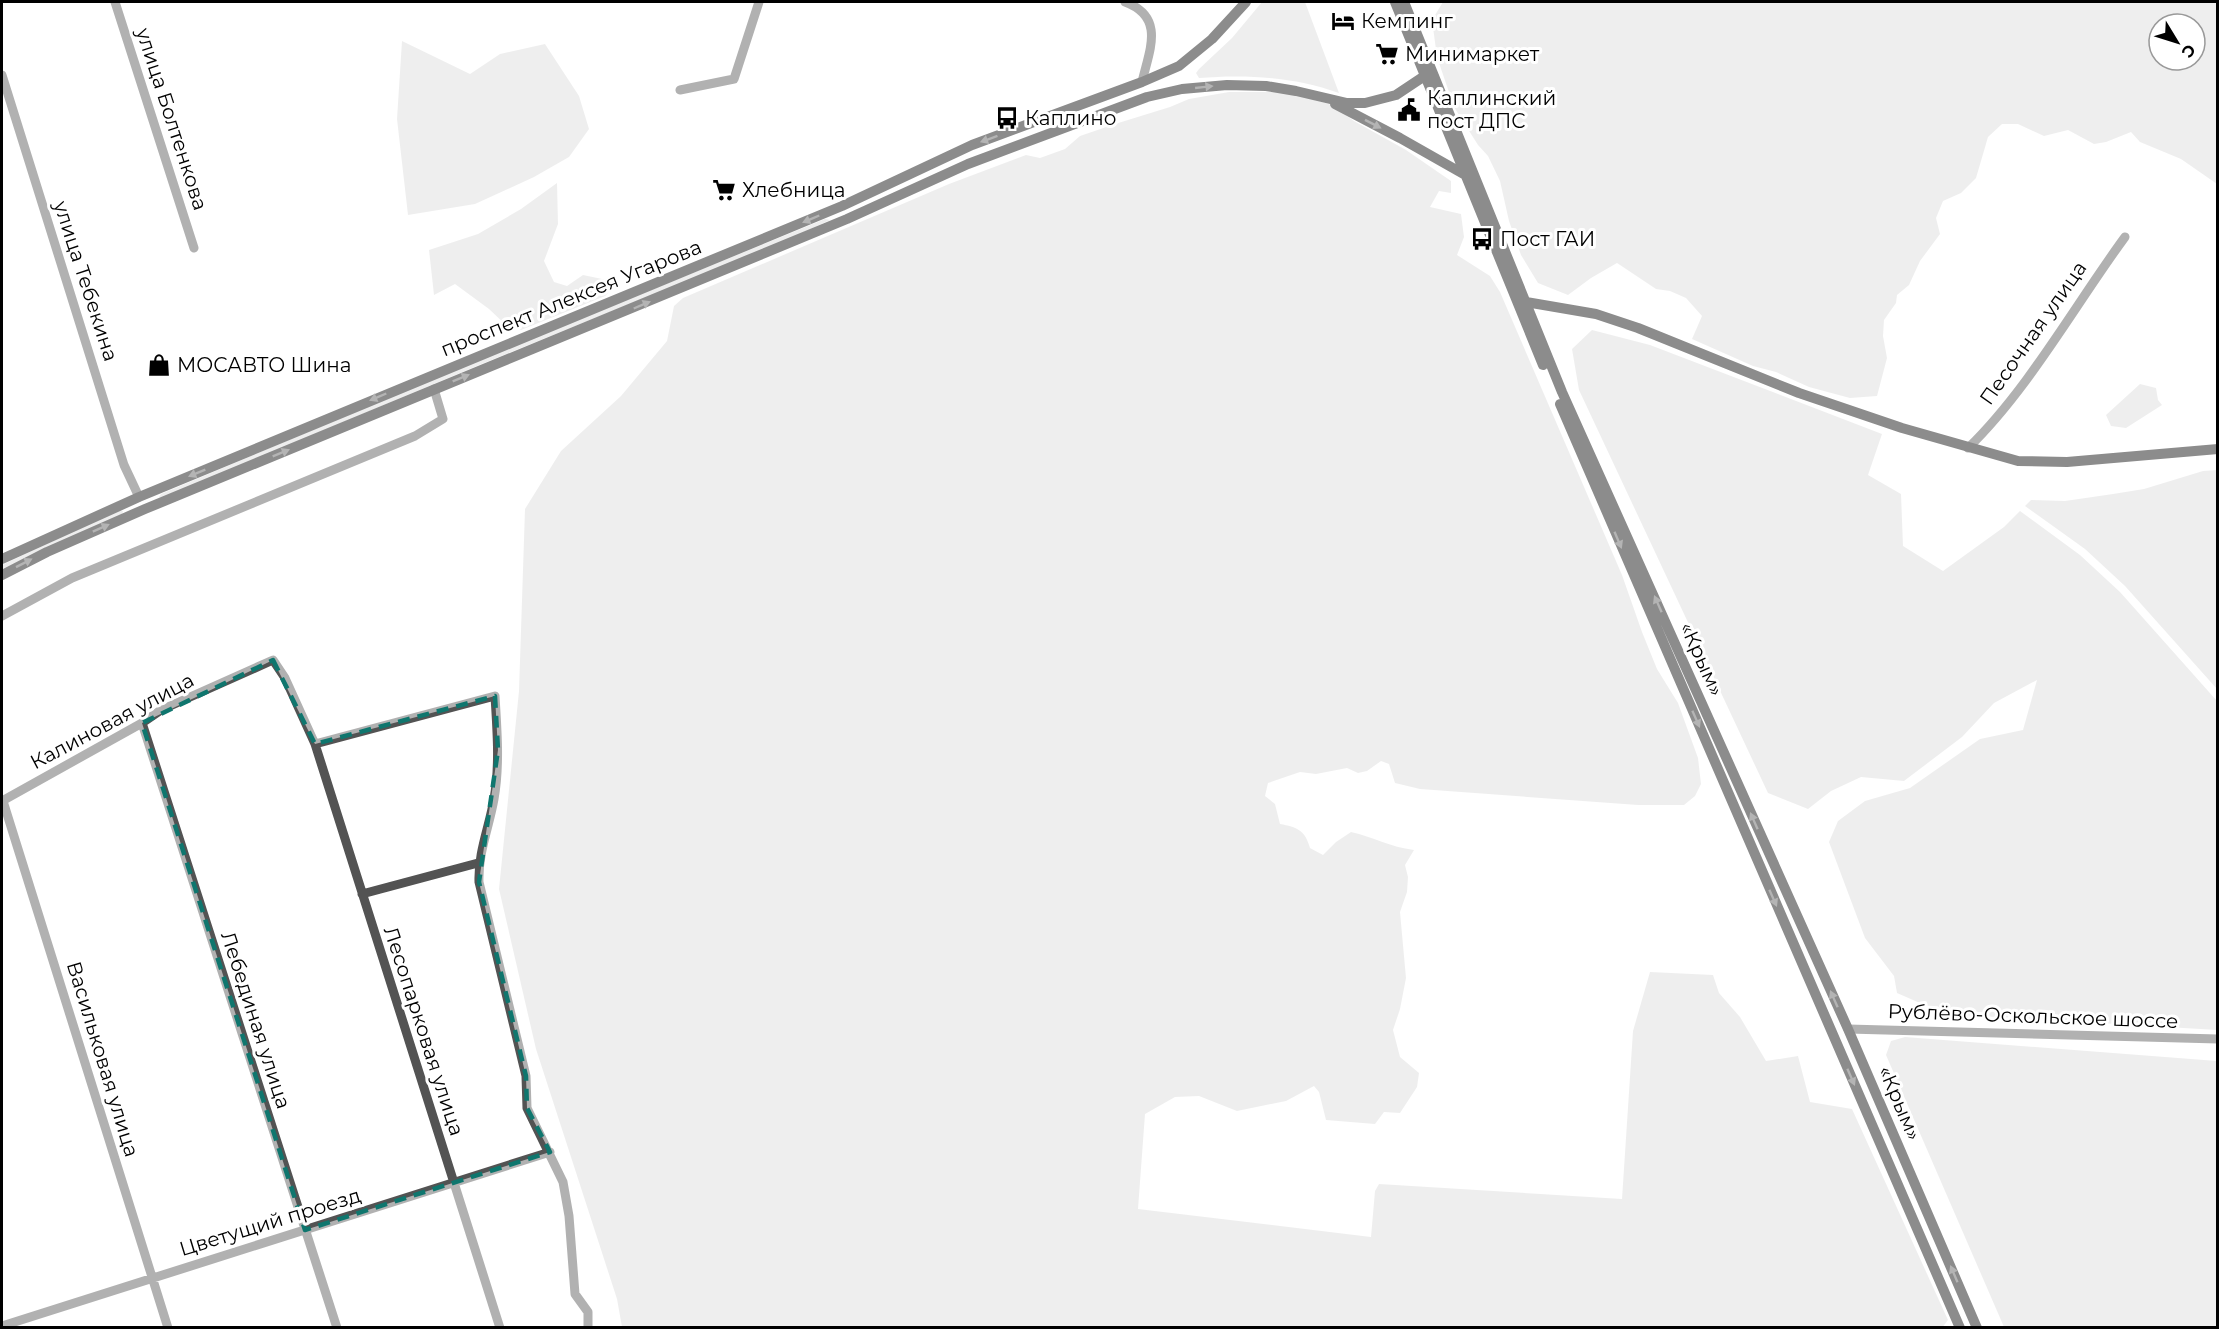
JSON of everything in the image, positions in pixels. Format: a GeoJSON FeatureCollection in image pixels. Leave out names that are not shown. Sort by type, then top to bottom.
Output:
{"type":"FeatureCollection","features":[{"type":"Feature","properties":{"kind":"main road","name":"проспект Алексея Угарова"},"geometry":{"type":"LineString","coordinates":[[2,559],[140,496],[842,206],[972,145],[1179,66],[1212,39],[1246,2]]}},
{"type":"Feature","properties":{"kind":"main road","name":"«Крым»"},"geometry":{"type":"LineString","coordinates":[[1395,2],[1428,73],[1631,571],[1960,1328]]}},
{"type":"Feature","properties":{"kind":"main road","name":"«Крым»"},"geometry":{"type":"LineString","coordinates":[[1404,2],[1467,176],[1522,304],[1848,1029],[1977,1328]]}},
{"type":"Feature","properties":{"kind":"main road","name":"проспект Алексея Угарова"},"geometry":{"type":"LineString","coordinates":[[2,575],[47,552],[145,509],[847,219],[968,164],[1147,97],[1182,89],[1227,85],[1266,86],[1347,103],[1365,103],[1396,95],[1428,73]]}},
{"type":"Feature","properties":{"kind":"main road"},"geometry":{"type":"LineString","coordinates":[[1142,82],[1147,97]]}},
{"type":"Feature","properties":{"kind":"main road"},"geometry":{"type":"LineString","coordinates":[[1321,97],[1467,176]]}},
{"type":"Feature","properties":{"kind":"main road"},"geometry":{"type":"LineString","coordinates":[[842,206],[847,219]]}},
{"type":"Feature","properties":{"kind":"main road"},"geometry":{"type":"LineString","coordinates":[[1522,304],[1596,314],[1638,328],[1799,393],[1902,428],[2018,461],[2067,462],[2217,449]]}},
{"type":"Feature","properties":{"kind":"main road"},"geometry":{"type":"LineString","coordinates":[[140,496],[145,509]]}},
{"type":"Feature","properties":{"kind":"main road"},"geometry":{"type":"LineString","coordinates":[[1831,1033],[1848,1029]]}},
{"type":"Feature","properties":{"kind":"street","name":"улица Болтенкова"},"geometry":{"type":"LineString","coordinates":[[115,2],[194,248]]}},
{"type":"Feature","properties":{"kind":"street"},"geometry":{"type":"LineString","coordinates":[[680,90],[734,79],[759,2]]}},
{"type":"Feature","properties":{"kind":"street"},"geometry":{"type":"LineString","coordinates":[[1125,2],[1132,4],[1148,18],[1153,29],[1142,82]]}},
{"type":"Feature","properties":{"kind":"street","name":"улица Тебекина"},"geometry":{"type":"LineString","coordinates":[[2,75],[124,465],[140,496]]}},
{"type":"Feature","properties":{"kind":"street","name":"Песочная улица"},"geometry":{"type":"LineString","coordinates":[[1968,448],[1985,432],[2023,384],[2125,237]]}},
{"type":"Feature","properties":{"kind":"street"},"geometry":{"type":"LineString","coordinates":[[2,616],[72,578],[416,436],[443,419],[434,389]]}},
{"type":"Feature","properties":{"kind":"street","name":"Калиновая улица"},"geometry":{"type":"LineString","coordinates":[[2,801],[142,723],[161,710],[273,660]]}},
{"type":"Feature","properties":{"kind":"street","name":"Лесопарковая улица"},"geometry":{"type":"LineString","coordinates":[[273,660],[285,678],[315,744],[500,1328]]}},
{"type":"Feature","properties":{"kind":"street"},"geometry":{"type":"LineString","coordinates":[[315,744],[495,696],[498,750],[494,799],[478,863],[479,882],[526,1076],[527,1108],[550,1152],[565,1194],[575,1294],[588,1312],[588,1328]]}},
{"type":"Feature","properties":{"kind":"street","name":"Лебединая улица"},"geometry":{"type":"LineString","coordinates":[[142,723],[337,1328]]}},
{"type":"Feature","properties":{"kind":"street","name":"Васильковая улица"},"geometry":{"type":"LineString","coordinates":[[2,801],[168,1328]]}},
{"type":"Feature","properties":{"kind":"street"},"geometry":{"type":"LineString","coordinates":[[362,894],[478,863]]}},
{"type":"Feature","properties":{"kind":"street","name":"Рублёво-Оскольское шоссе"},"geometry":{"type":"LineString","coordinates":[[1848,1029],[2217,1039]]}},
{"type":"Feature","properties":{"kind":"street","name":"Цветущий проезд"},"geometry":{"type":"LineString","coordinates":[[2,1326],[550,1152]]}},
{"type":"Feature","properties":{"kind":"highlighted area"},"geometry":{"type":"Polygon","coordinates":[[[273,660],[315,744],[495,696],[498,750],[479,882],[526,1076],[527,1108],[550,1152],[305,1230],[142,723],[273,660]]]}},
{"type":"Feature","properties":{"kind":"shaded area"},"geometry":{"type":"Polygon","coordinates":[[[1262,2],[1305,2],[1339,93],[1305,83],[1270,78],[1235,76],[1199,78],[1196,73],[1199,69],[1232,38],[1262,2]]]}},
{"type":"Feature","properties":{"kind":"shaded area"},"geometry":{"type":"Polygon","coordinates":[[[1443,2],[2217,2],[2217,184],[2181,159],[2140,142],[2131,132],[2094,144],[2068,130],[2044,136],[2018,124],[2002,124],[1988,137],[1976,178],[1961,193],[1943,201],[1936,218],[1940,234],[1920,261],[1909,285],[1897,295],[1896,303],[1884,320],[1883,336],[1887,358],[1877,396],[1850,398],[1809,387],[1776,372],[1753,366],[1692,339],[1702,316],[1686,298],[1670,291],[1656,289],[1617,263],[1568,295],[1538,283],[1521,255],[1509,221],[1500,181],[1488,156],[1478,145],[1454,107],[1437,57],[1432,20],[1443,2]]]}},
{"type":"Feature","properties":{"kind":"shaded area"},"geometry":{"type":"Polygon","coordinates":[[[402,41],[470,74],[500,54],[545,44],[579,96],[589,129],[569,157],[534,177],[475,204],[408,215],[397,119],[402,41]]]}},
{"type":"Feature","properties":{"kind":"shaded area"},"geometry":{"type":"Polygon","coordinates":[[[1229,92],[1278,92],[1332,105],[1354,121],[1406,150],[1451,181],[1451,193],[1439,191],[1430,207],[1461,214],[1464,237],[1457,255],[1490,276],[1500,292],[1622,575],[1657,669],[1678,703],[1698,758],[1701,784],[1695,796],[1684,805],[1638,805],[1420,789],[1395,783],[1389,764],[1381,761],[1367,771],[1358,773],[1347,768],[1316,774],[1300,772],[1268,783],[1265,796],[1275,804],[1280,824],[1300,830],[1306,837],[1310,848],[1323,855],[1351,832],[1414,850],[1405,865],[1408,877],[1407,892],[1400,912],[1406,978],[1393,1030],[1400,1057],[1419,1073],[1417,1087],[1400,1113],[1384,1112],[1375,1124],[1326,1120],[1319,1092],[1314,1086],[1286,1101],[1237,1111],[1199,1096],[1175,1097],[1145,1114],[1138,1209],[1371,1237],[1375,1191],[1379,1184],[1622,1199],[1633,1031],[1650,972],[1713,975],[1719,993],[1740,1017],[1766,1061],[1798,1056],[1810,1102],[1852,1109],[1948,1320],[1942,1328],[622,1327],[617,1299],[536,1049],[499,889],[519,691],[525,509],[561,451],[621,396],[667,341],[674,306],[683,298],[949,184],[1026,155],[1040,158],[1065,149],[1080,136],[1189,99],[1229,92]]]}},
{"type":"Feature","properties":{"kind":"shaded area"},"geometry":{"type":"Polygon","coordinates":[[[557,183],[558,224],[544,261],[554,282],[567,286],[583,275],[617,285],[605,296],[521,330],[509,328],[489,309],[455,284],[434,295],[429,250],[478,234],[521,209],[557,183]]]}},
{"type":"Feature","properties":{"kind":"shaded area"},"geometry":{"type":"Polygon","coordinates":[[[825,219],[830,220],[780,243],[484,363],[162,498],[159,497],[161,494],[465,366],[825,219]]]}},
{"type":"Feature","properties":{"kind":"shaded area"},"geometry":{"type":"Polygon","coordinates":[[[1592,330],[1650,345],[1882,434],[1868,475],[1901,494],[1903,546],[1943,571],[2004,527],[2020,511],[2080,555],[2120,592],[2217,701],[2217,1030],[1945,1014],[1897,993],[1894,976],[1865,938],[1829,842],[1838,821],[1865,801],[1910,788],[1980,739],[2023,730],[2037,680],[1994,703],[1962,737],[1904,781],[1861,777],[1831,791],[1808,809],[1768,793],[1579,390],[1572,349],[1592,330]]]}},
{"type":"Feature","properties":{"kind":"shaded area"},"geometry":{"type":"Polygon","coordinates":[[[2140,384],[2156,388],[2158,400],[2162,405],[2126,428],[2111,426],[2106,415],[2140,384]]]}},
{"type":"Feature","properties":{"kind":"shaded area"},"geometry":{"type":"Polygon","coordinates":[[[2218,470],[2217,689],[2125,586],[2085,549],[2025,506],[2031,500],[2065,501],[2144,489],[2203,471],[2218,470]]]}},
{"type":"Feature","properties":{"kind":"shaded area"},"geometry":{"type":"Polygon","coordinates":[[[119,510],[123,511],[122,515],[2,569],[2,565],[119,510]]]}},
{"type":"Feature","properties":{"kind":"shaded area"},"geometry":{"type":"Polygon","coordinates":[[[1905,1037],[2217,1061],[2217,1327],[2004,1327],[1886,1055],[1891,1041],[1905,1037]]]}},
{"type":"Feature","properties":{"kind":"place","name":"Кемпинг"},"geometry":{"type":"Point","coordinates":[1343,21]}},
{"type":"Feature","properties":{"kind":"place","name":"Минимаркет"},"geometry":{"type":"Point","coordinates":[1387,54]}},
{"type":"Feature","properties":{"kind":"place","name":"Каплинский пост ДПС"},"geometry":{"type":"Point","coordinates":[1409,110]}},
{"type":"Feature","properties":{"kind":"place","name":"Каплино"},"geometry":{"type":"Point","coordinates":[1007,118]}},
{"type":"Feature","properties":{"kind":"place","name":"Хлебница"},"geometry":{"type":"Point","coordinates":[724,190]}},
{"type":"Feature","properties":{"kind":"place","name":"Пост ГАИ"},"geometry":{"type":"Point","coordinates":[1482,239]}},
{"type":"Feature","properties":{"kind":"place","name":"МОСАВТО Шина"},"geometry":{"type":"Point","coordinates":[159,365]}}]}
